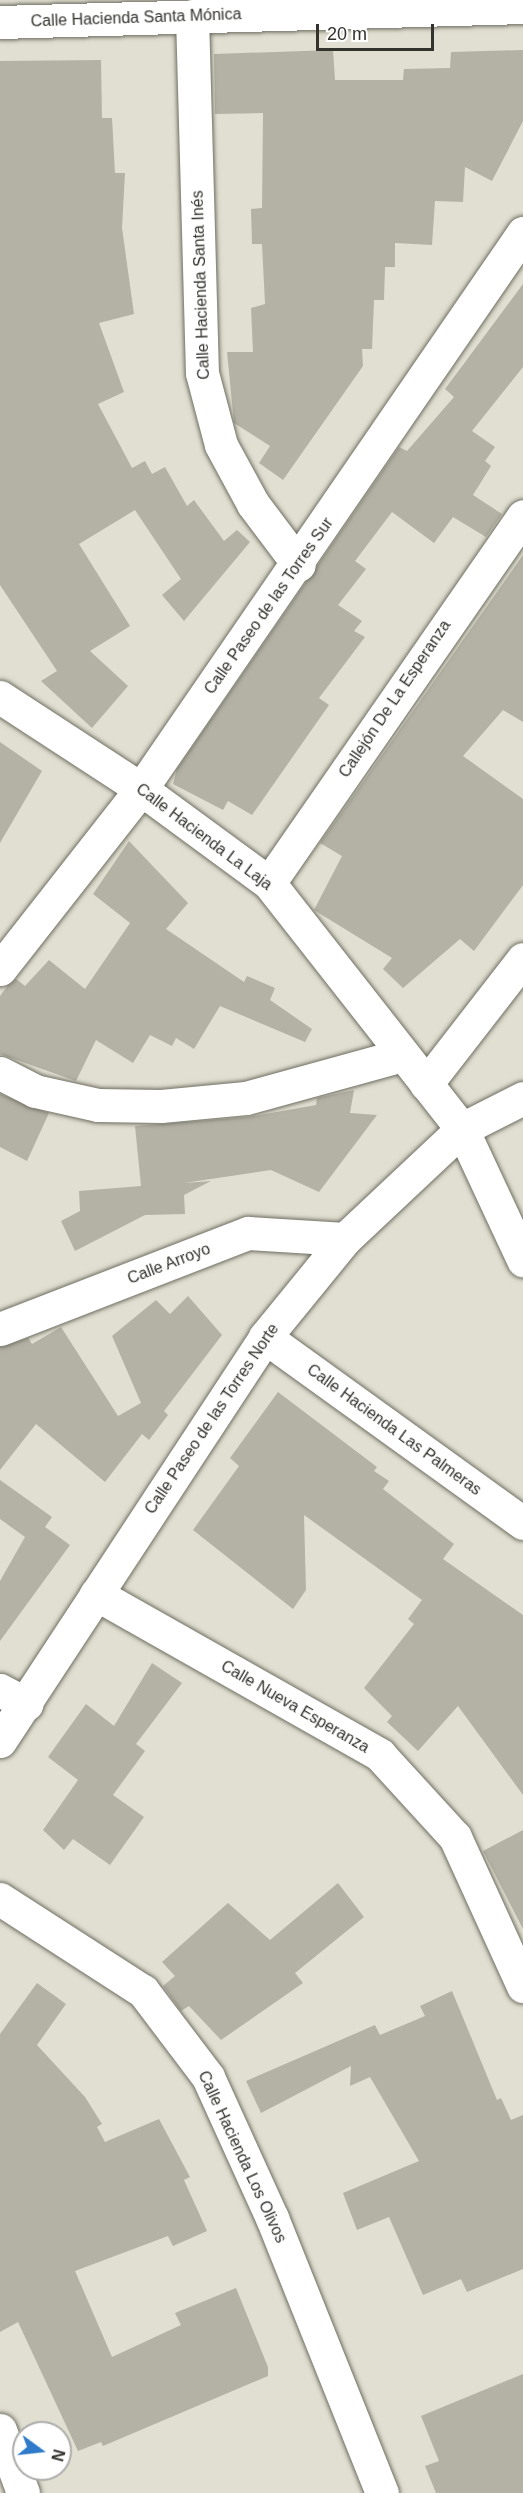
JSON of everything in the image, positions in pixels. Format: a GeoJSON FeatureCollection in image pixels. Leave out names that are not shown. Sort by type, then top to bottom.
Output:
{"type":"FeatureCollection","features":[{"type":"Feature","properties":{"kind":"street","name":"Calle Hacienda Santa Mónica"},"geometry":{"type":"LineString","coordinates":[[0,22],[523,7]]}},
{"type":"Feature","properties":{"kind":"street","name":"Calle Hacienda Santa Inés"},"geometry":{"type":"LineString","coordinates":[[192,16],[202,373],[221,445],[253,504],[299,565]]}},
{"type":"Feature","properties":{"kind":"street","name":"Calle Paseo de las Torres Sur"},"geometry":{"type":"LineString","coordinates":[[0,969],[141,789],[299,565],[523,233]]}},
{"type":"Feature","properties":{"kind":"street","name":"Callejón De La Esperanza"},"geometry":{"type":"LineString","coordinates":[[269,883],[523,516]]}},
{"type":"Feature","properties":{"kind":"street","name":"Calle Hacienda La Laja"},"geometry":{"type":"LineString","coordinates":[[0,697],[141,789],[269,883],[462,1129]]}},
{"type":"Feature","properties":{"kind":"street"},"geometry":{"type":"LineString","coordinates":[[426,1084],[523,959]]}},
{"type":"Feature","properties":{"kind":"street"},"geometry":{"type":"LineString","coordinates":[[0,1073],[35,1091],[98,1105],[161,1106],[246,1098],[402,1055]]}},
{"type":"Feature","properties":{"kind":"street"},"geometry":{"type":"LineString","coordinates":[[523,1098],[462,1129],[523,1260]]}},
{"type":"Feature","properties":{"kind":"street","name":"Calle Paseo de las Torres Norte"},"geometry":{"type":"LineString","coordinates":[[0,1741],[13,1697],[96,1594],[265,1336],[345,1239],[462,1129]]}},
{"type":"Feature","properties":{"kind":"street","name":"Calle Arroyo"},"geometry":{"type":"LineString","coordinates":[[0,1329],[248,1233],[345,1239]]}},
{"type":"Feature","properties":{"kind":"street","name":"Calle Hacienda Las Palmeras"},"geometry":{"type":"LineString","coordinates":[[265,1336],[523,1522]]}},
{"type":"Feature","properties":{"kind":"street","name":"Calle Nueva Esperanza"},"geometry":{"type":"LineString","coordinates":[[96,1594],[380,1755],[455,1837],[523,1986]]}},
{"type":"Feature","properties":{"kind":"street","name":"Calle Hacienda Los Olivos"},"geometry":{"type":"LineString","coordinates":[[0,1899],[143,1991],[208,2076],[272,2218],[382,2493]]}},
{"type":"Feature","properties":{"kind":"street"},"geometry":{"type":"LineString","coordinates":[[0,2430],[23,2493]]}},
{"type":"Feature","properties":{"kind":"building"},"geometry":{"type":"Polygon","coordinates":[[[333,50],[335,80],[403,80],[404,69],[450,68],[451,52],[523,50],[523,121],[492,181],[465,167],[463,202],[435,201],[432,245],[395,243],[395,267],[385,267],[384,300],[374,300],[372,349],[362,349],[363,366],[283,480],[259,463],[270,446],[234,423],[227,352],[253,352],[251,308],[265,304],[262,244],[252,244],[251,209],[262,208],[263,113],[215,114],[214,54],[333,50]]]}},
{"type":"Feature","properties":{"kind":"building"},"geometry":{"type":"Polygon","coordinates":[[[101,60],[102,118],[112,118],[115,173],[125,173],[122,228],[134,314],[99,323],[124,392],[98,404],[132,468],[145,461],[152,474],[165,467],[187,506],[194,500],[224,541],[237,530],[250,542],[184,621],[162,595],[181,579],[135,510],[79,544],[130,626],[90,651],[128,686],[92,728],[41,681],[57,671],[0,585],[0,61],[101,60]]]}},
{"type":"Feature","properties":{"kind":"building"},"geometry":{"type":"Polygon","coordinates":[[[523,284],[523,367],[472,431],[495,447],[485,461],[491,466],[473,495],[502,514],[486,537],[453,517],[434,543],[392,512],[355,561],[366,569],[338,605],[362,621],[354,631],[365,637],[319,698],[329,705],[252,815],[228,801],[223,810],[173,784],[177,769],[399,447],[407,451],[454,397],[445,389],[523,284]]]}},
{"type":"Feature","properties":{"kind":"building"},"geometry":{"type":"Polygon","coordinates":[[[523,555],[523,722],[503,710],[463,756],[523,799],[523,885],[474,951],[460,939],[403,988],[383,969],[392,958],[314,910],[342,856],[320,843],[523,555]]]}},
{"type":"Feature","properties":{"kind":"building"},"geometry":{"type":"Polygon","coordinates":[[[0,742],[42,771],[0,843],[0,742]]]}},
{"type":"Feature","properties":{"kind":"building"},"geometry":{"type":"Polygon","coordinates":[[[129,841],[188,903],[166,929],[244,982],[247,976],[275,988],[270,1000],[312,1029],[305,1042],[220,1006],[194,1049],[176,1038],[172,1046],[150,1035],[133,1063],[96,1040],[76,1081],[0,1054],[0,996],[8,985],[16,979],[25,986],[49,960],[85,989],[130,923],[93,894],[129,841]]]}},
{"type":"Feature","properties":{"kind":"building"},"geometry":{"type":"Polygon","coordinates":[[[354,1090],[350,1113],[377,1115],[319,1192],[271,1170],[184,1183],[211,1181],[184,1195],[185,1214],[145,1215],[75,1251],[61,1221],[80,1211],[79,1191],[141,1186],[135,1126],[248,1117],[316,1105],[317,1098],[354,1090]]]}},
{"type":"Feature","properties":{"kind":"building"},"geometry":{"type":"Polygon","coordinates":[[[0,1094],[49,1113],[27,1161],[0,1147],[0,1094]]]}},
{"type":"Feature","properties":{"kind":"building"},"geometry":{"type":"Polygon","coordinates":[[[188,1296],[222,1335],[164,1411],[168,1415],[149,1440],[142,1434],[105,1482],[36,1424],[0,1470],[0,1347],[28,1338],[32,1344],[61,1327],[118,1416],[141,1403],[112,1336],[156,1300],[170,1314],[188,1296]]]}},
{"type":"Feature","properties":{"kind":"building"},"geometry":{"type":"Polygon","coordinates":[[[278,1392],[377,1467],[374,1471],[389,1481],[383,1489],[454,1544],[443,1559],[523,1615],[523,1795],[458,1706],[418,1751],[387,1722],[392,1716],[364,1688],[414,1624],[408,1619],[422,1600],[304,1515],[306,1590],[293,1609],[193,1530],[239,1466],[230,1458],[278,1392]]]}},
{"type":"Feature","properties":{"kind":"building"},"geometry":{"type":"Polygon","coordinates":[[[0,1480],[52,1517],[45,1527],[70,1545],[0,1641],[0,1581],[25,1537],[0,1519],[0,1480]]]}},
{"type":"Feature","properties":{"kind":"building"},"geometry":{"type":"Polygon","coordinates":[[[152,1663],[182,1683],[136,1744],[145,1751],[113,1795],[144,1817],[110,1865],[73,1839],[64,1850],[43,1830],[78,1780],[48,1757],[86,1704],[114,1726],[152,1663]]]}},
{"type":"Feature","properties":{"kind":"building"},"geometry":{"type":"Polygon","coordinates":[[[523,1830],[523,1929],[483,1851],[523,1830]]]}},
{"type":"Feature","properties":{"kind":"building"},"geometry":{"type":"Polygon","coordinates":[[[338,1883],[364,1917],[295,1973],[303,1983],[221,2040],[189,2006],[181,2011],[163,1986],[175,1976],[162,1962],[228,1903],[270,1940],[338,1883]]]}},
{"type":"Feature","properties":{"kind":"building"},"geometry":{"type":"Polygon","coordinates":[[[37,1983],[66,2004],[37,2045],[85,2097],[102,2124],[97,2127],[105,2142],[159,2119],[190,2177],[184,2180],[207,2231],[173,2246],[168,2236],[75,2271],[112,2357],[181,2325],[175,2313],[236,2288],[268,2367],[268,2376],[103,2446],[101,2442],[78,2451],[72,2438],[72,2421],[64,2421],[18,2322],[0,2332],[0,2034],[37,1983]]]}},
{"type":"Feature","properties":{"kind":"building"},"geometry":{"type":"Polygon","coordinates":[[[452,1991],[497,2100],[501,2098],[511,2120],[523,2115],[523,2269],[467,2292],[461,2279],[423,2295],[389,2217],[357,2230],[343,2193],[419,2161],[370,2077],[350,2086],[351,2066],[261,2113],[246,2081],[375,2025],[380,2035],[425,2016],[420,2006],[452,1991]]]}},
{"type":"Feature","properties":{"kind":"building"},"geometry":{"type":"Polygon","coordinates":[[[523,2374],[523,2493],[436,2493],[425,2466],[439,2461],[421,2416],[523,2374]]]}}]}
